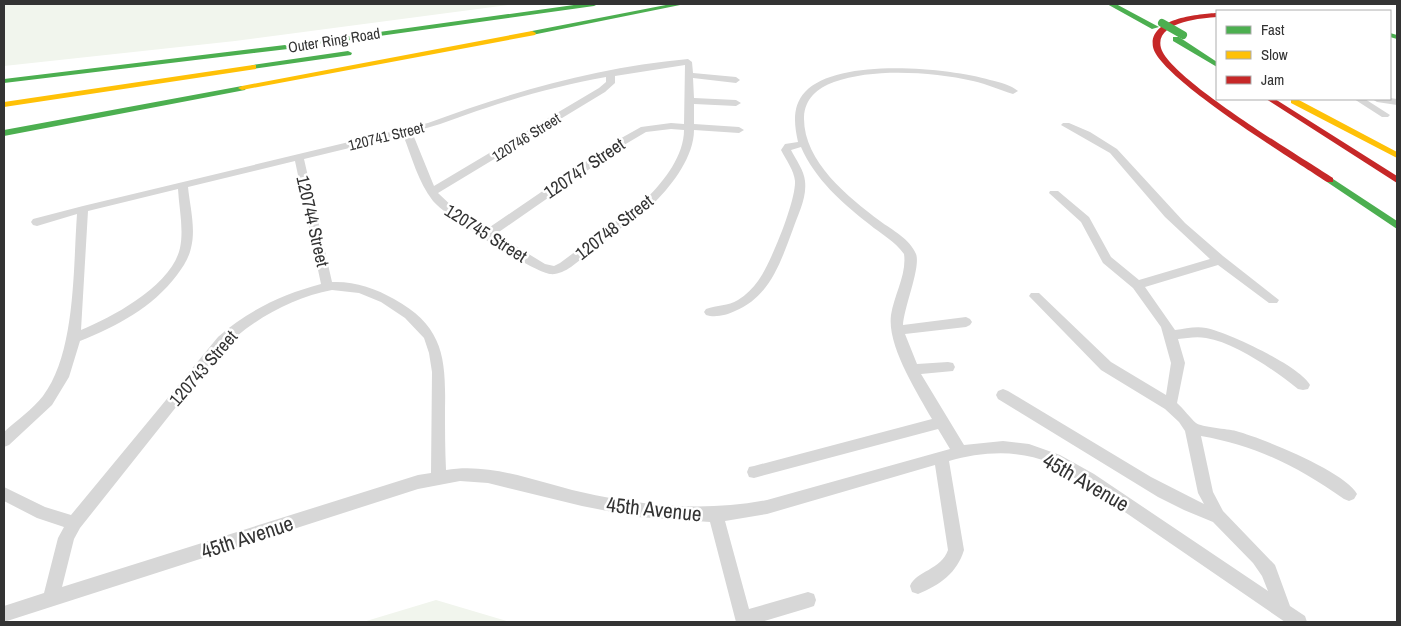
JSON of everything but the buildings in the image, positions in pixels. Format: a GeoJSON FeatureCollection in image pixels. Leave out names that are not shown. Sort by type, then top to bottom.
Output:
{"type":"FeatureCollection","features":[{"type":"Feature","properties":{"kind":"main road","name":"Outer Ring Road"},"geometry":{"type":"LineString","coordinates":[[314,43],[594,4]]}},
{"type":"Feature","properties":{"kind":"main road"},"geometry":{"type":"LineString","coordinates":[[434,40],[668,4]]}},
{"type":"Feature","properties":{"kind":"main road"},"geometry":{"type":"LineString","coordinates":[[4,133],[681,4]]}},
{"type":"Feature","properties":{"kind":"main road"},"geometry":{"type":"LineString","coordinates":[[1111,4],[1159,25]]}},
{"type":"Feature","properties":{"kind":"main road"},"geometry":{"type":"LineString","coordinates":[[1125,4],[1180,37],[1216,55]]}},
{"type":"Feature","properties":{"kind":"main road"},"geometry":{"type":"LineString","coordinates":[[1216,15],[1184,19],[1165,28],[1158,38],[1157,47],[1166,62],[1186,82],[1207,97],[1397,226]]}},
{"type":"Feature","properties":{"kind":"main road"},"geometry":{"type":"LineString","coordinates":[[1180,37],[1216,64]]}},
{"type":"Feature","properties":{"kind":"main road","name":"Outer Ring Road"},"geometry":{"type":"LineString","coordinates":[[4,81],[294,46],[4,89]]}},
{"type":"Feature","properties":{"kind":"main road","name":"Outer Ring Road"},"geometry":{"type":"LineString","coordinates":[[4,105],[356,52]]}},
{"type":"Feature","properties":{"kind":"main road"},"geometry":{"type":"LineString","coordinates":[[4,121],[395,59]]}},
{"type":"Feature","properties":{"kind":"main road"},"geometry":{"type":"LineString","coordinates":[[1272,100],[1397,180]]}},
{"type":"Feature","properties":{"kind":"main road"},"geometry":{"type":"LineString","coordinates":[[1287,100],[1397,170]]}},
{"type":"Feature","properties":{"kind":"main road"},"geometry":{"type":"LineString","coordinates":[[1291,100],[1397,155]]}},
{"type":"Feature","properties":{"kind":"street","name":"120741 Street"},"geometry":{"type":"LineString","coordinates":[[37,222],[83,209],[407,131],[493,102],[611,74],[688,62]]}},
{"type":"Feature","properties":{"kind":"street","name":"120748 Street"},"geometry":{"type":"LineString","coordinates":[[552,271],[567,264],[658,194],[687,149],[690,101],[688,62]]}},
{"type":"Feature","properties":{"kind":"street"},"geometry":{"type":"LineString","coordinates":[[960,452],[913,369],[898,330],[898,306],[911,266],[910,254],[897,239],[870,220],[844,196],[812,160],[802,144],[799,114],[806,98],[817,87],[844,76],[896,71],[936,72],[988,81],[1013,91]]}},
{"type":"Feature","properties":{"kind":"street","name":"120746 Street"},"geometry":{"type":"LineString","coordinates":[[432,192],[454,181],[602,90],[610,83],[611,74]]}},
{"type":"Feature","properties":{"kind":"street"},"geometry":{"type":"LineString","coordinates":[[690,75],[736,80]]}},
{"type":"Feature","properties":{"kind":"street"},"geometry":{"type":"LineString","coordinates":[[1360,100],[1385,115]]}},
{"type":"Feature","properties":{"kind":"street"},"geometry":{"type":"LineString","coordinates":[[1384,100],[1397,102]]}},
{"type":"Feature","properties":{"kind":"street"},"geometry":{"type":"LineString","coordinates":[[690,101],[736,103]]}},
{"type":"Feature","properties":{"kind":"street"},"geometry":{"type":"LineString","coordinates":[[1066,125],[1098,140],[1118,155],[1168,214],[1219,260],[1273,300]]}},
{"type":"Feature","properties":{"kind":"street","name":"120747 Street"},"geometry":{"type":"LineString","coordinates":[[487,235],[638,132],[654,127],[671,126],[739,130]]}},
{"type":"Feature","properties":{"kind":"street","name":"120745 Street"},"geometry":{"type":"LineString","coordinates":[[407,131],[432,192],[445,208],[541,267],[552,271]]}},
{"type":"Feature","properties":{"kind":"street"},"geometry":{"type":"LineString","coordinates":[[710,312],[722,311],[745,302],[766,280],[791,220],[801,186],[799,176],[786,150],[789,146],[802,144]]}},
{"type":"Feature","properties":{"kind":"street","name":"120744 Street"},"geometry":{"type":"LineString","coordinates":[[298,157],[327,286]]}},
{"type":"Feature","properties":{"kind":"street"},"geometry":{"type":"LineString","coordinates":[[74,338],[126,315],[150,298],[169,277],[180,261],[185,249],[182,185]]}},
{"type":"Feature","properties":{"kind":"street"},"geometry":{"type":"LineString","coordinates":[[1054,193],[1085,220],[1107,260],[1137,285],[1155,309],[1171,336],[1178,363],[1170,405]]}},
{"type":"Feature","properties":{"kind":"street"},"geometry":{"type":"LineString","coordinates":[[4,441],[47,401],[62,377],[74,338],[83,209]]}},
{"type":"Feature","properties":{"kind":"street"},"geometry":{"type":"LineString","coordinates":[[1137,285],[1219,260]]}},
{"type":"Feature","properties":{"kind":"street","name":"120743 Street"},"geometry":{"type":"LineString","coordinates":[[51,599],[66,538],[74,523],[116,474],[208,356],[231,333],[259,313],[327,286],[368,291],[410,316],[428,333],[434,345],[438,362],[437,446],[439,477]]}},
{"type":"Feature","properties":{"kind":"street"},"geometry":{"type":"LineString","coordinates":[[1035,296],[1106,366],[1170,405],[1192,429],[1206,493],[1218,516],[1259,558],[1269,571],[1284,612]]}},
{"type":"Feature","properties":{"kind":"street"},"geometry":{"type":"LineString","coordinates":[[898,330],[966,322]]}},
{"type":"Feature","properties":{"kind":"street"},"geometry":{"type":"LineString","coordinates":[[1171,336],[1191,332],[1206,333],[1219,337],[1281,368],[1303,385]]}},
{"type":"Feature","properties":{"kind":"street"},"geometry":{"type":"LineString","coordinates":[[913,369],[948,367]]}},
{"type":"Feature","properties":{"kind":"street"},"geometry":{"type":"LineString","coordinates":[[1003,395],[1051,421],[1167,494],[1203,512],[1218,516]]}},
{"type":"Feature","properties":{"kind":"street"},"geometry":{"type":"LineString","coordinates":[[754,472],[942,422]]}},
{"type":"Feature","properties":{"kind":"street"},"geometry":{"type":"LineString","coordinates":[[1192,429],[1226,433],[1255,441],[1285,454],[1349,494]]}},
{"type":"Feature","properties":{"kind":"street","name":"45th Avenue"},"geometry":{"type":"LineString","coordinates":[[4,614],[439,477],[460,474],[488,476],[582,499],[638,510],[668,514],[716,515],[767,507],[960,452],[1002,447],[1029,450],[1055,459],[1090,479],[1299,622]]}},
{"type":"Feature","properties":{"kind":"street"},"geometry":{"type":"LineString","coordinates":[[918,586],[947,568],[954,559],[956,550],[942,458]]}},
{"type":"Feature","properties":{"kind":"street"},"geometry":{"type":"LineString","coordinates":[[4,494],[42,513],[74,523]]}},
{"type":"Feature","properties":{"kind":"street"},"geometry":{"type":"LineString","coordinates":[[716,515],[744,621],[808,600]]}},
{"type":"Feature","properties":{"kind":"shaded area"},"geometry":{"type":"Polygon","coordinates":[[[4,4],[515,4],[235,41],[4,66],[4,4]]]}},
{"type":"Feature","properties":{"kind":"shaded area"},"geometry":{"type":"Polygon","coordinates":[[[436,600],[510,622],[363,622],[436,600]]]}},
{"type":"Feature","properties":{"kind":"traffic: fast"},"geometry":{"type":"LineString","coordinates":[[322,42],[594,4]]}},
{"type":"Feature","properties":{"kind":"traffic: fast"},"geometry":{"type":"LineString","coordinates":[[532,33],[681,4]]}},
{"type":"Feature","properties":{"kind":"traffic: fast"},"geometry":{"type":"LineString","coordinates":[[1111,4],[1155,27]]}},
{"type":"Feature","properties":{"kind":"traffic: fast"},"geometry":{"type":"LineString","coordinates":[[1162,23],[1183,35]]}},
{"type":"Feature","properties":{"kind":"traffic: fast"},"geometry":{"type":"LineString","coordinates":[[1391,35],[1397,37]]}},
{"type":"Feature","properties":{"kind":"traffic: fast"},"geometry":{"type":"LineString","coordinates":[[1176,39],[1216,64]]}},
{"type":"Feature","properties":{"kind":"traffic: fast"},"geometry":{"type":"LineString","coordinates":[[4,81],[285,47]]}},
{"type":"Feature","properties":{"kind":"traffic: fast"},"geometry":{"type":"LineString","coordinates":[[253,67],[348,53]]}},
{"type":"Feature","properties":{"kind":"traffic: fast"},"geometry":{"type":"LineString","coordinates":[[4,133],[242,88]]}},
{"type":"Feature","properties":{"kind":"traffic: fast"},"geometry":{"type":"LineString","coordinates":[[1330,180],[1397,226]]}},
{"type":"Feature","properties":{"kind":"traffic: slow"},"geometry":{"type":"LineString","coordinates":[[242,88],[532,33]]}},
{"type":"Feature","properties":{"kind":"traffic: slow"},"geometry":{"type":"LineString","coordinates":[[4,105],[253,67]]}},
{"type":"Feature","properties":{"kind":"traffic: slow"},"geometry":{"type":"LineString","coordinates":[[1294,101],[1397,155]]}},
{"type":"Feature","properties":{"kind":"traffic: jam"},"geometry":{"type":"LineString","coordinates":[[1216,15],[1189,18],[1162,30],[1158,38],[1157,47],[1164,60],[1181,77],[1205,96],[1263,137],[1330,180]]}},
{"type":"Feature","properties":{"kind":"traffic: jam"},"geometry":{"type":"LineString","coordinates":[[1272,100],[1397,180]]}}]}
